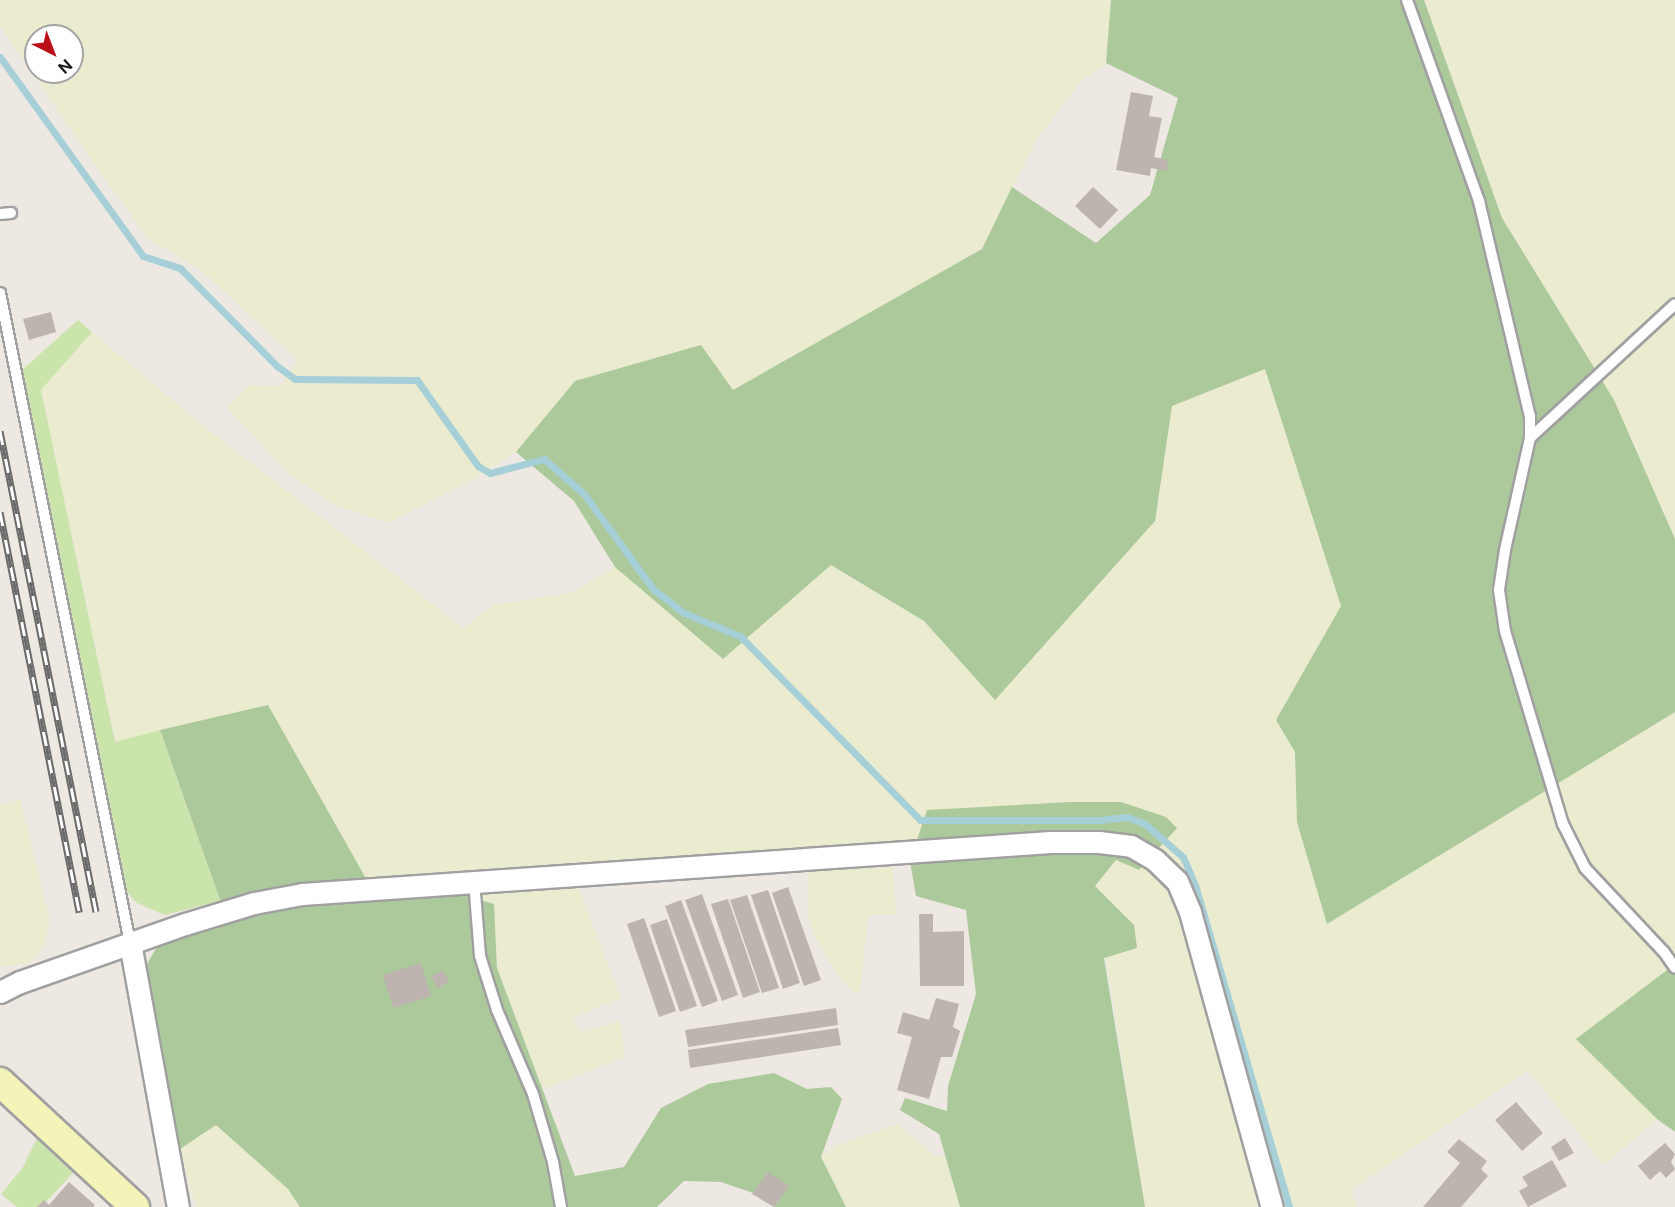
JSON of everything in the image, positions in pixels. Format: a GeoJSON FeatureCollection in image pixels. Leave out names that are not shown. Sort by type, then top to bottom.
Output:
{"type":"FeatureCollection","features":[{"type":"Feature","properties":{"kind":"street"},"geometry":{"type":"LineString","coordinates":[[0,992],[20,982],[130,943],[264,901],[302,894],[474,880],[1050,842],[1099,842],[1131,846],[1155,860],[1176,881],[1190,912],[1272,1207]]}},
{"type":"Feature","properties":{"kind":"street"},"geometry":{"type":"LineString","coordinates":[[130,943],[178,1207]]}},
{"type":"Feature","properties":{"kind":"street"},"geometry":{"type":"LineString","coordinates":[[0,1082],[135,1207]]}},
{"type":"Feature","properties":{"kind":"lane"},"geometry":{"type":"LineString","coordinates":[[1407,0],[1479,201],[1526,390],[1530,438],[1505,549],[1499,590],[1505,631],[1563,824],[1585,868],[1664,952],[1675,968]]}},
{"type":"Feature","properties":{"kind":"lane"},"geometry":{"type":"LineString","coordinates":[[0,293],[130,943]]}},
{"type":"Feature","properties":{"kind":"lane"},"geometry":{"type":"LineString","coordinates":[[1530,438],[1675,304]]}},
{"type":"Feature","properties":{"kind":"lane"},"geometry":{"type":"LineString","coordinates":[[474,880],[480,956],[497,1010],[533,1094],[553,1162],[561,1207]]}},
{"type":"Feature","properties":{"kind":"green space"},"geometry":{"type":"Polygon","coordinates":[[[0,0],[1111,0],[1106,63],[1081,81],[1037,139],[982,249],[733,390],[575,381],[516,452],[472,480],[388,523],[334,505],[288,473],[227,407],[249,385],[282,386],[298,360],[201,270],[149,239],[96,167],[40,84],[84,84],[84,24],[24,24],[24,60],[0,25],[0,0]]]}},
{"type":"Feature","properties":{"kind":"green space"},"geometry":{"type":"Polygon","coordinates":[[[1111,0],[1424,0],[1502,218],[1614,400],[1675,539],[1675,712],[1327,924],[1297,822],[1295,752],[1276,720],[1341,606],[1265,369],[1172,406],[1155,521],[995,700],[924,621],[831,565],[723,659],[615,567],[574,501],[516,452],[575,381],[701,345],[733,390],[982,249],[1012,187],[1096,243],[1150,195],[1178,98],[1106,63],[1111,0]]]}},
{"type":"Feature","properties":{"kind":"green space"},"geometry":{"type":"Polygon","coordinates":[[[1424,0],[1675,0],[1675,539],[1614,400],[1502,218],[1424,0]]]}},
{"type":"Feature","properties":{"kind":"green space"},"geometry":{"type":"Polygon","coordinates":[[[78,320],[92,332],[41,390],[115,742],[160,730],[220,901],[165,915],[137,903],[126,891],[22,370],[78,320]]]}},
{"type":"Feature","properties":{"kind":"green space"},"geometry":{"type":"Polygon","coordinates":[[[92,332],[197,421],[463,628],[493,605],[571,593],[615,567],[723,659],[830,565],[924,621],[995,700],[1155,521],[1172,406],[1265,369],[1341,606],[1276,720],[1295,752],[1297,822],[1327,924],[1675,712],[1675,964],[1577,1039],[1657,1119],[1604,1165],[1528,1070],[1351,1190],[1356,1207],[1145,1207],[1095,886],[1116,860],[1177,828],[927,810],[917,840],[569,865],[621,998],[573,1017],[580,1033],[620,1021],[625,1057],[543,1089],[497,968],[494,904],[377,898],[268,705],[116,743],[41,390],[92,332]]]}},
{"type":"Feature","properties":{"kind":"green space"},"geometry":{"type":"Polygon","coordinates":[[[268,705],[377,898],[463,895],[494,904],[497,968],[575,1176],[624,1167],[661,1108],[708,1084],[774,1073],[807,1089],[831,1087],[842,1099],[821,1157],[846,1207],[775,1207],[756,1194],[721,1182],[684,1181],[657,1207],[300,1207],[288,1189],[216,1125],[180,1149],[143,971],[158,945],[227,920],[160,730],[268,705]]]}},
{"type":"Feature","properties":{"kind":"green space"},"geometry":{"type":"Polygon","coordinates":[[[20,799],[50,921],[43,948],[29,963],[0,967],[0,805],[20,799]]]}},
{"type":"Feature","properties":{"kind":"green space"},"geometry":{"type":"Polygon","coordinates":[[[1070,802],[1121,802],[1166,817],[1177,828],[1139,870],[1116,860],[1095,886],[1134,925],[1137,948],[1104,958],[1145,1207],[960,1207],[939,1134],[900,1110],[905,1098],[947,1111],[948,1086],[976,994],[966,910],[916,896],[910,861],[927,810],[1070,802]]]}},
{"type":"Feature","properties":{"kind":"green space"},"geometry":{"type":"Polygon","coordinates":[[[893,867],[896,914],[868,915],[860,992],[854,993],[836,972],[815,937],[808,915],[808,871],[893,867]]]}},
{"type":"Feature","properties":{"kind":"green space"},"geometry":{"type":"Polygon","coordinates":[[[1675,964],[1675,1132],[1657,1119],[1576,1039],[1675,964]]]}},
{"type":"Feature","properties":{"kind":"green space"},"geometry":{"type":"Polygon","coordinates":[[[897,1124],[935,1156],[945,1157],[960,1207],[846,1207],[821,1157],[838,1145],[897,1124]]]}},
{"type":"Feature","properties":{"kind":"green space"},"geometry":{"type":"Polygon","coordinates":[[[216,1125],[288,1189],[300,1207],[196,1207],[180,1149],[216,1125]]]}},
{"type":"Feature","properties":{"kind":"green space"},"geometry":{"type":"Polygon","coordinates":[[[38,1136],[75,1171],[41,1207],[17,1207],[1,1194],[23,1167],[38,1136]]]}},
{"type":"Feature","properties":{"kind":"building"},"geometry":{"type":"Polygon","coordinates":[[[1131,92],[1153,96],[1149,116],[1162,118],[1154,157],[1168,160],[1166,171],[1151,168],[1150,176],[1116,170],[1131,92]]]}},
{"type":"Feature","properties":{"kind":"building"},"geometry":{"type":"Polygon","coordinates":[[[1093,187],[1118,210],[1100,229],[1075,206],[1093,187]]]}},
{"type":"Feature","properties":{"kind":"building"},"geometry":{"type":"Polygon","coordinates":[[[51,312],[56,332],[29,340],[23,319],[51,312]]]}},
{"type":"Feature","properties":{"kind":"building"},"geometry":{"type":"Polygon","coordinates":[[[788,887],[821,980],[804,986],[772,893],[788,887]]]}},
{"type":"Feature","properties":{"kind":"building"},"geometry":{"type":"Polygon","coordinates":[[[768,890],[800,983],[783,989],[751,895],[768,890]]]}},
{"type":"Feature","properties":{"kind":"building"},"geometry":{"type":"Polygon","coordinates":[[[702,894],[738,995],[722,1001],[685,900],[702,894]]]}},
{"type":"Feature","properties":{"kind":"building"},"geometry":{"type":"Polygon","coordinates":[[[747,895],[779,988],[762,993],[730,900],[747,895]]]}},
{"type":"Feature","properties":{"kind":"building"},"geometry":{"type":"Polygon","coordinates":[[[728,899],[760,992],[743,998],[711,904],[728,899]]]}},
{"type":"Feature","properties":{"kind":"building"},"geometry":{"type":"Polygon","coordinates":[[[681,900],[718,1001],[702,1007],[665,906],[681,900]]]}},
{"type":"Feature","properties":{"kind":"building"},"geometry":{"type":"Polygon","coordinates":[[[919,914],[933,914],[933,932],[964,931],[964,986],[920,986],[919,914]]]}},
{"type":"Feature","properties":{"kind":"building"},"geometry":{"type":"Polygon","coordinates":[[[644,918],[676,1011],[659,1017],[627,924],[644,918]]]}},
{"type":"Feature","properties":{"kind":"building"},"geometry":{"type":"Polygon","coordinates":[[[667,919],[697,1006],[680,1012],[650,925],[667,919]]]}},
{"type":"Feature","properties":{"kind":"building"},"geometry":{"type":"Polygon","coordinates":[[[421,963],[431,996],[393,1008],[383,975],[421,963]]]}},
{"type":"Feature","properties":{"kind":"building"},"geometry":{"type":"Polygon","coordinates":[[[443,970],[449,982],[437,988],[431,976],[443,970]]]}},
{"type":"Feature","properties":{"kind":"building"},"geometry":{"type":"Polygon","coordinates":[[[936,998],[959,1004],[953,1027],[960,1031],[952,1057],[941,1057],[929,1099],[897,1090],[912,1037],[897,1033],[903,1012],[929,1020],[936,998]]]}},
{"type":"Feature","properties":{"kind":"building"},"geometry":{"type":"Polygon","coordinates":[[[836,1008],[838,1025],[688,1047],[685,1030],[836,1008]]]}},
{"type":"Feature","properties":{"kind":"building"},"geometry":{"type":"Polygon","coordinates":[[[838,1028],[841,1045],[690,1068],[688,1050],[838,1028]]]}},
{"type":"Feature","properties":{"kind":"building"},"geometry":{"type":"Polygon","coordinates":[[[1516,1102],[1543,1133],[1522,1151],[1495,1120],[1516,1102]]]}},
{"type":"Feature","properties":{"kind":"building"},"geometry":{"type":"Polygon","coordinates":[[[1565,1138],[1574,1153],[1559,1161],[1551,1147],[1565,1138]]]}},
{"type":"Feature","properties":{"kind":"building"},"geometry":{"type":"Polygon","coordinates":[[[1459,1139],[1487,1161],[1481,1169],[1488,1176],[1461,1207],[1423,1207],[1460,1163],[1447,1152],[1459,1139]]]}},
{"type":"Feature","properties":{"kind":"building"},"geometry":{"type":"Polygon","coordinates":[[[1665,1143],[1675,1154],[1671,1162],[1675,1169],[1666,1178],[1660,1171],[1650,1180],[1638,1166],[1665,1143]]]}},
{"type":"Feature","properties":{"kind":"building"},"geometry":{"type":"Polygon","coordinates":[[[1552,1160],[1567,1186],[1528,1207],[1519,1191],[1528,1186],[1522,1177],[1552,1160]]]}},
{"type":"Feature","properties":{"kind":"building"},"geometry":{"type":"Polygon","coordinates":[[[768,1172],[789,1186],[774,1207],[752,1194],[768,1172]]]}},
{"type":"Feature","properties":{"kind":"building"},"geometry":{"type":"Polygon","coordinates":[[[69,1182],[95,1205],[93,1207],[37,1207],[44,1200],[49,1205],[69,1182]]]}},
{"type":"Feature","properties":{"kind":"waterway"},"geometry":{"type":"LineString","coordinates":[[0,57],[143,256],[180,268],[277,366],[295,379],[417,380],[478,466],[490,473],[544,459],[584,494],[653,589],[684,613],[740,636],[920,820],[1099,820],[1127,817],[1145,824],[1183,857],[1195,885],[1289,1207]]}},
{"type":"Feature","properties":{"kind":"railway"},"geometry":{"type":"LineString","coordinates":[[0,431],[96,911]]}},
{"type":"Feature","properties":{"kind":"railway"},"geometry":{"type":"LineString","coordinates":[[0,512],[79,912]]}}]}
